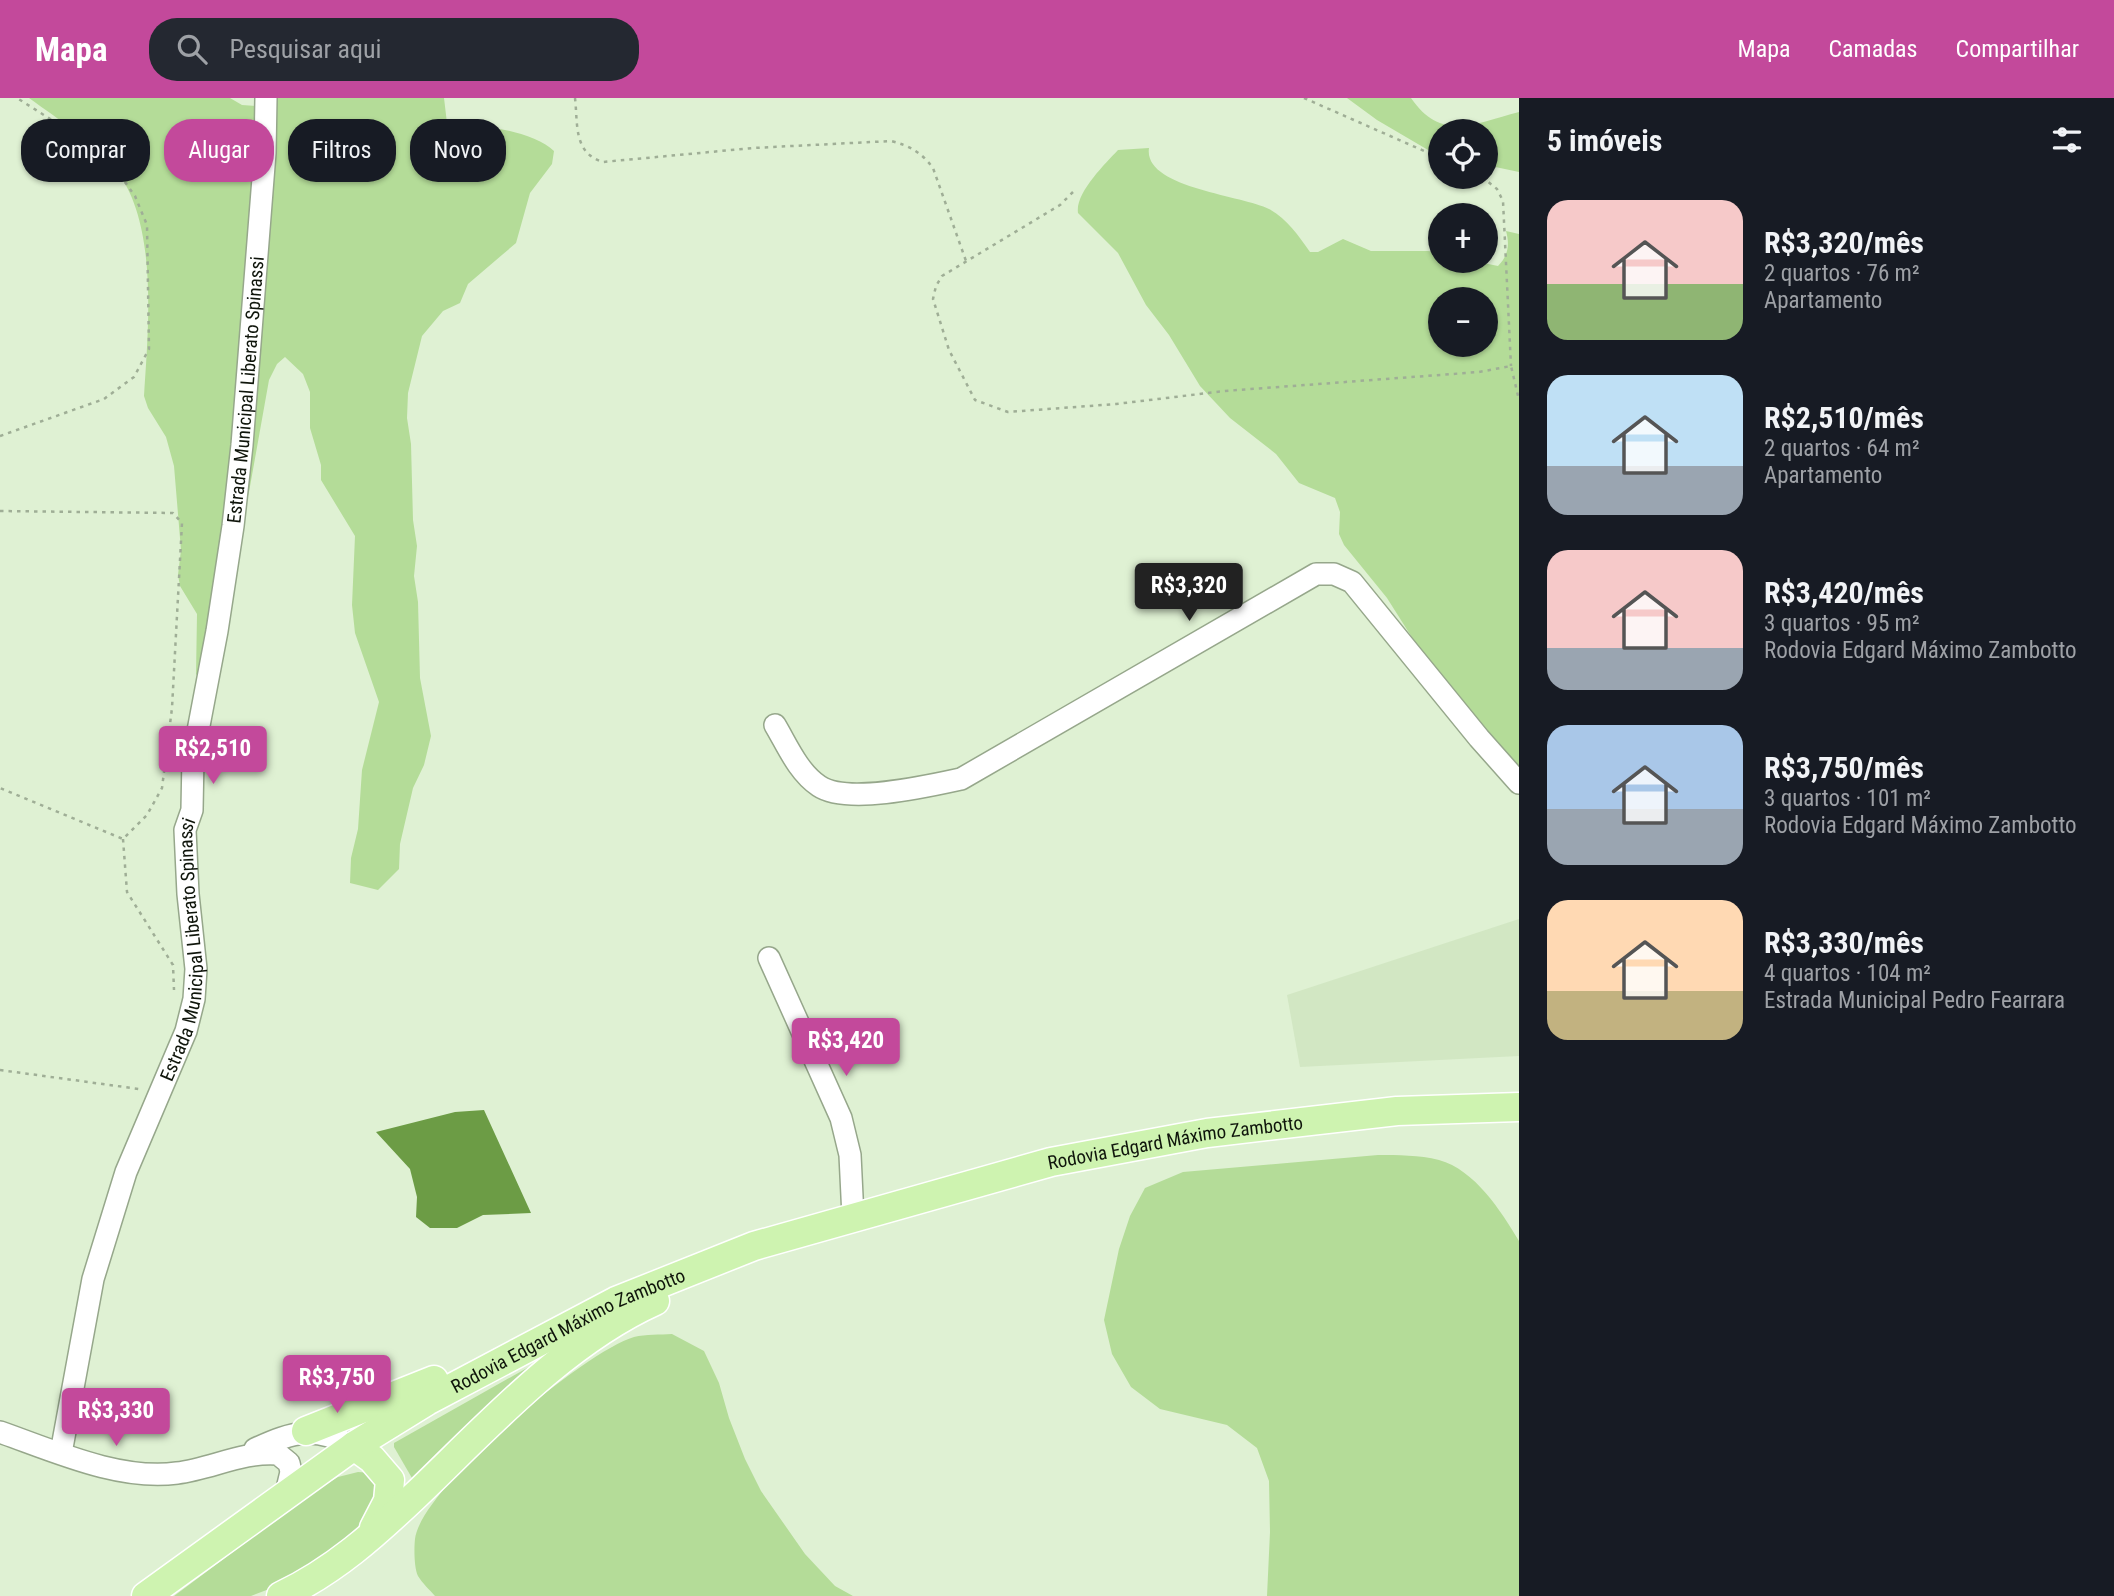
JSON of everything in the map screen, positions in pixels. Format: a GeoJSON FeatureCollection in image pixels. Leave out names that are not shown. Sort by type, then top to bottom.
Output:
{"type":"FeatureCollection","features":[{"type":"Feature","properties":{"kind":"main road","name":"Rodovia Edgard Máximo Zambotto"},"geometry":{"type":"LineString","coordinates":[[146,1596],[286,1493],[354,1446],[427,1401],[616,1301],[754,1246],[1051,1162],[1207,1133],[1397,1111],[1519,1107]]}},
{"type":"Feature","properties":{"kind":"main road","name":"Rodovia Edgard Máximo Zambotto"},"geometry":{"type":"LineString","coordinates":[[281,1596],[332,1567],[366,1542],[504,1411],[556,1365],[605,1330],[647,1305],[845,1219]]}},
{"type":"Feature","properties":{"kind":"main road"},"geometry":{"type":"LineString","coordinates":[[306,1431],[412,1390],[576,1312],[616,1301]]}},
{"type":"Feature","properties":{"kind":"main road"},"geometry":{"type":"LineString","coordinates":[[354,1446],[377,1464],[390,1480],[388,1501],[366,1542]]}},
{"type":"Feature","properties":{"kind":"street","name":"Estrada Municipal Liberato Spinassi"},"geometry":{"type":"LineString","coordinates":[[61,1453],[93,1279],[126,1172],[186,1031],[194,999],[196,969],[188,894],[186,830],[191,810],[193,757],[218,631],[242,445],[265,153],[266,98]]}},
{"type":"Feature","properties":{"kind":"street"},"geometry":{"type":"LineString","coordinates":[[775,725],[797,763],[818,786],[835,793],[916,790],[961,779],[1316,573],[1334,574],[1352,582],[1519,783]]}},
{"type":"Feature","properties":{"kind":"street"},"geometry":{"type":"LineString","coordinates":[[769,958],[841,1118],[850,1155],[845,1219]]}},
{"type":"Feature","properties":{"kind":"street"},"geometry":{"type":"LineString","coordinates":[[234,1459],[268,1443],[306,1431],[329,1435],[354,1446]]}},
{"type":"Feature","properties":{"kind":"street"},"geometry":{"type":"LineString","coordinates":[[0,1432],[117,1470],[150,1475],[179,1473],[234,1459],[269,1454],[285,1458],[289,1463],[286,1493]]}},
{"type":"Feature","properties":{"kind":"path"},"geometry":{"type":"LineString","coordinates":[[0,436],[104,399],[134,377],[149,349],[147,225],[135,196],[104,153],[17,98]]}},
{"type":"Feature","properties":{"kind":"path"},"geometry":{"type":"LineString","coordinates":[[575,98],[579,139],[584,153],[603,162],[753,148],[891,141],[910,146],[924,156],[933,168],[966,261]]}},
{"type":"Feature","properties":{"kind":"path"},"geometry":{"type":"LineString","coordinates":[[1304,98],[1428,153]]}},
{"type":"Feature","properties":{"kind":"path"},"geometry":{"type":"LineString","coordinates":[[1497,189],[1503,201],[1511,366],[1519,400]]}},
{"type":"Feature","properties":{"kind":"path"},"geometry":{"type":"LineString","coordinates":[[1073,192],[1060,205],[942,276],[936,286],[933,299],[949,350],[975,400],[1008,412],[1116,404],[1225,391],[1479,372],[1511,366]]}},
{"type":"Feature","properties":{"kind":"path"},"geometry":{"type":"LineString","coordinates":[[0,511],[173,513],[182,523],[172,708],[162,788],[147,815],[123,839],[127,892],[173,965],[174,989]]}},
{"type":"Feature","properties":{"kind":"path"},"geometry":{"type":"LineString","coordinates":[[0,788],[123,839]]}},
{"type":"Feature","properties":{"kind":"path"},"geometry":{"type":"LineString","coordinates":[[0,1070],[139,1089],[136,1099]]}},
{"type":"Feature","properties":{"kind":"shaded area"},"geometry":{"type":"Polygon","coordinates":[[[29,98],[230,98],[242,105],[257,106],[269,98],[444,98],[447,119],[410,119],[410,182],[506,182],[506,131],[542,142],[554,151],[552,164],[530,193],[516,243],[468,284],[460,303],[443,311],[422,336],[408,393],[413,520],[417,546],[414,576],[418,602],[420,678],[431,736],[424,765],[413,788],[400,844],[399,869],[378,890],[350,883],[351,858],[358,829],[362,770],[379,702],[355,633],[352,605],[355,536],[321,480],[321,465],[310,428],[310,392],[303,374],[285,357],[277,364],[269,380],[249,492],[205,667],[196,675],[197,614],[180,586],[178,575],[181,550],[174,466],[166,437],[148,408],[144,396],[148,310],[145,248],[139,219],[123,182],[150,182],[150,119],[58,119],[29,98]]]}},
{"type":"Feature","properties":{"kind":"shaded area"},"geometry":{"type":"Polygon","coordinates":[[[1347,98],[1411,98],[1432,119],[1428,119],[1428,150],[1377,120],[1347,98]]]}},
{"type":"Feature","properties":{"kind":"shaded area"},"geometry":{"type":"Polygon","coordinates":[[[1519,112],[1519,172],[1498,168],[1498,119],[1493,119],[1519,112]]]}},
{"type":"Feature","properties":{"kind":"shaded area"},"geometry":{"type":"Polygon","coordinates":[[[1149,148],[1151,162],[1177,181],[1269,209],[1287,223],[1310,252],[1318,252],[1343,239],[1371,251],[1428,251],[1428,273],[1498,273],[1498,266],[1507,250],[1506,231],[1519,234],[1519,776],[1484,738],[1458,695],[1418,647],[1387,598],[1344,545],[1339,534],[1340,512],[1335,498],[1299,483],[1276,454],[1230,418],[1200,386],[1169,335],[1146,305],[1118,253],[1078,213],[1081,197],[1118,150],[1149,148]]]}},
{"type":"Feature","properties":{"kind":"shaded area"},"geometry":{"type":"Polygon","coordinates":[[[1519,919],[1519,1056],[1300,1067],[1287,995],[1519,919]]]}},
{"type":"Feature","properties":{"kind":"shaded area"},"geometry":{"type":"Polygon","coordinates":[[[484,1110],[531,1213],[483,1215],[457,1228],[430,1228],[416,1217],[417,1197],[410,1169],[376,1132],[455,1112],[484,1110]]]}},
{"type":"Feature","properties":{"kind":"shaded area"},"geometry":{"type":"Polygon","coordinates":[[[1378,1155],[1424,1157],[1452,1165],[1486,1193],[1519,1241],[1519,1596],[1267,1596],[1269,1481],[1257,1448],[1227,1425],[1160,1409],[1131,1387],[1112,1354],[1104,1320],[1119,1249],[1130,1216],[1145,1188],[1183,1172],[1378,1155]]]}},
{"type":"Feature","properties":{"kind":"shaded area"},"geometry":{"type":"Polygon","coordinates":[[[672,1334],[704,1351],[719,1383],[745,1459],[761,1491],[805,1554],[835,1586],[853,1596],[435,1596],[418,1576],[415,1539],[424,1516],[445,1488],[508,1424],[580,1367],[634,1337],[672,1334]]]}},
{"type":"Feature","properties":{"kind":"shaded area"},"geometry":{"type":"Polygon","coordinates":[[[559,1350],[416,1485],[394,1443],[559,1350]]]}},
{"type":"Feature","properties":{"kind":"shaded area"},"geometry":{"type":"Polygon","coordinates":[[[358,1472],[372,1473],[383,1480],[379,1512],[301,1577],[251,1596],[174,1596],[316,1490],[338,1477],[358,1472]]]}}]}
